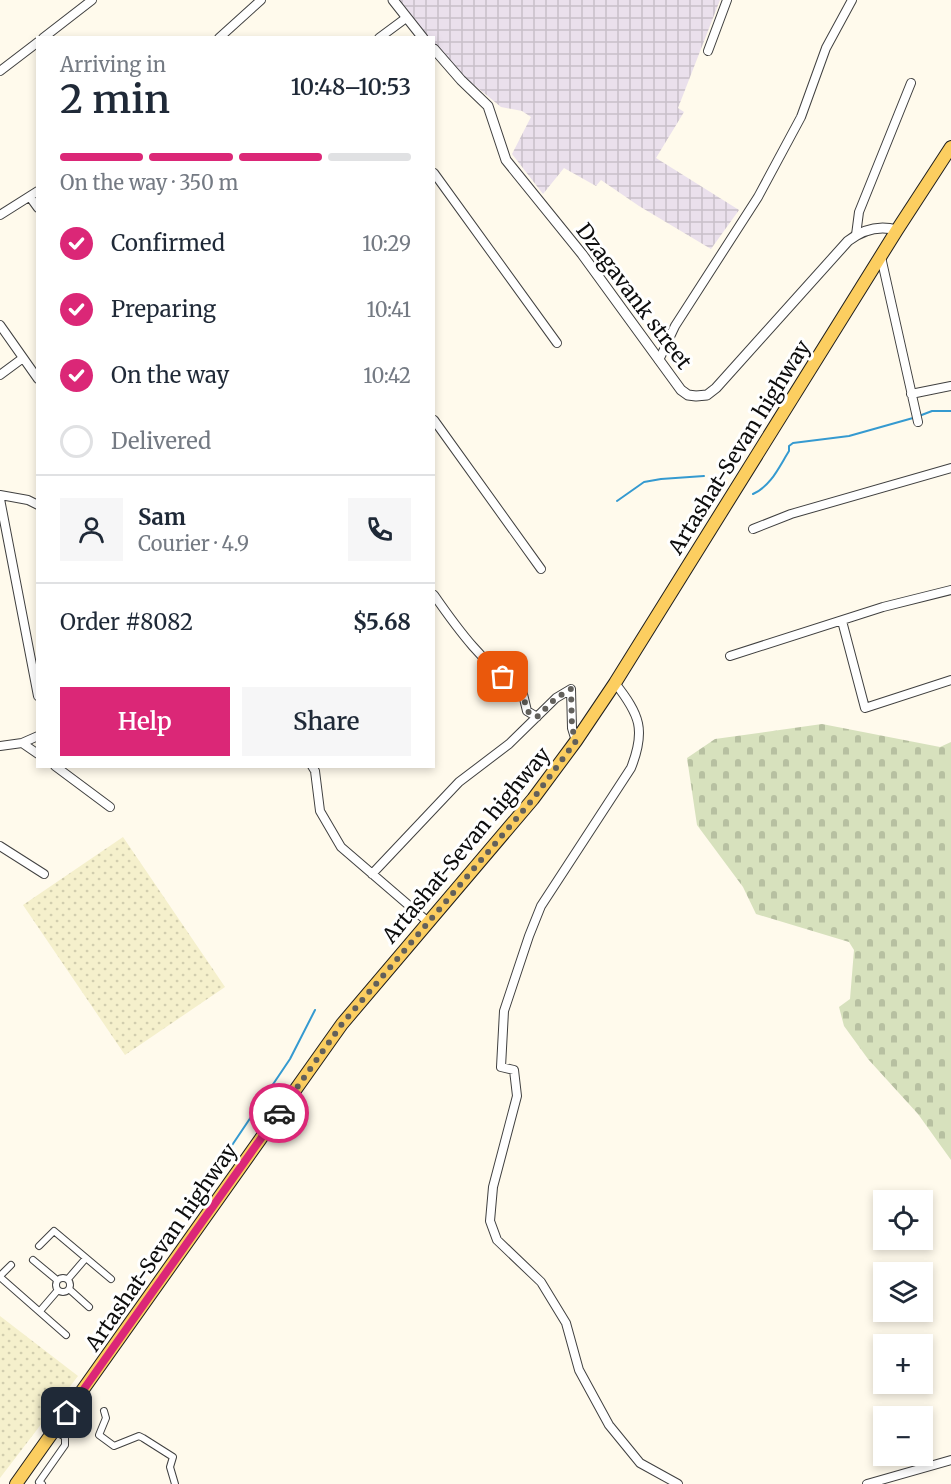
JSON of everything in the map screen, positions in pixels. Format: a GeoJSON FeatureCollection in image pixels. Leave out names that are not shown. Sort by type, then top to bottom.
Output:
{"type":"FeatureCollection","features":[{"type":"Feature","properties":{"kind":"main road","name":"Artashat-Sevan highway"},"geometry":{"type":"LineString","coordinates":[[16,1484],[342,1024],[427,921],[533,799],[576,741],[615,683],[897,230],[950,151]]}},
{"type":"Feature","properties":{"kind":"street"},"geometry":{"type":"LineString","coordinates":[[47,36],[92,0]]}},
{"type":"Feature","properties":{"kind":"street"},"geometry":{"type":"LineString","coordinates":[[224,36],[261,0]]}},
{"type":"Feature","properties":{"kind":"street"},"geometry":{"type":"LineString","coordinates":[[393,0],[421,36]]}},
{"type":"Feature","properties":{"kind":"street"},"geometry":{"type":"LineString","coordinates":[[708,51],[727,0]]}},
{"type":"Feature","properties":{"kind":"street"},"geometry":{"type":"LineString","coordinates":[[659,360],[675,327],[758,197],[801,117],[826,48],[852,0]]}},
{"type":"Feature","properties":{"kind":"street"},"geometry":{"type":"LineString","coordinates":[[382,36],[406,18]]}},
{"type":"Feature","properties":{"kind":"street"},"geometry":{"type":"LineString","coordinates":[[0,71],[36,44]]}},
{"type":"Feature","properties":{"kind":"street","name":"Dzagavank street"},"geometry":{"type":"LineString","coordinates":[[435,51],[460,80],[488,106],[506,160],[582,254],[681,390],[696,396],[707,395],[716,388],[856,235]]}},
{"type":"Feature","properties":{"kind":"street"},"geometry":{"type":"LineString","coordinates":[[897,230],[887,227],[856,235],[859,212],[911,83]]}},
{"type":"Feature","properties":{"kind":"street"},"geometry":{"type":"LineString","coordinates":[[435,174],[557,343]]}},
{"type":"Feature","properties":{"kind":"street"},"geometry":{"type":"LineString","coordinates":[[0,215],[36,192]]}},
{"type":"Feature","properties":{"kind":"street"},"geometry":{"type":"LineString","coordinates":[[30,197],[36,205]]}},
{"type":"Feature","properties":{"kind":"street"},"geometry":{"type":"LineString","coordinates":[[881,256],[918,422]]}},
{"type":"Feature","properties":{"kind":"street"},"geometry":{"type":"LineString","coordinates":[[0,325],[36,376]]}},
{"type":"Feature","properties":{"kind":"street"},"geometry":{"type":"LineString","coordinates":[[0,375],[23,358]]}},
{"type":"Feature","properties":{"kind":"street"},"geometry":{"type":"LineString","coordinates":[[911,394],[951,386]]}},
{"type":"Feature","properties":{"kind":"street"},"geometry":{"type":"LineString","coordinates":[[435,421],[541,569]]}},
{"type":"Feature","properties":{"kind":"street"},"geometry":{"type":"LineString","coordinates":[[753,529],[791,514],[951,468]]}},
{"type":"Feature","properties":{"kind":"street"},"geometry":{"type":"LineString","coordinates":[[36,504],[28,500],[0,497],[36,686]]}},
{"type":"Feature","properties":{"kind":"street"},"geometry":{"type":"LineString","coordinates":[[730,656],[883,607],[951,590]]}},
{"type":"Feature","properties":{"kind":"street"},"geometry":{"type":"LineString","coordinates":[[435,596],[460,632],[486,661],[522,690],[527,711],[537,717]]}},
{"type":"Feature","properties":{"kind":"street"},"geometry":{"type":"LineString","coordinates":[[843,621],[865,708],[951,680]]}},
{"type":"Feature","properties":{"kind":"street"},"geometry":{"type":"LineString","coordinates":[[615,683],[627,699],[639,726],[639,747],[631,768],[541,906],[504,1011],[501,1067],[514,1070],[517,1096],[493,1187],[490,1221],[497,1240],[540,1282],[566,1323],[579,1370],[609,1425],[640,1463],[678,1484]]}},
{"type":"Feature","properties":{"kind":"street"},"geometry":{"type":"LineString","coordinates":[[372,874],[459,782],[509,744],[556,698],[571,689],[572,728],[576,741]]}},
{"type":"Feature","properties":{"kind":"street"},"geometry":{"type":"LineString","coordinates":[[0,746],[36,737]]}},
{"type":"Feature","properties":{"kind":"street"},"geometry":{"type":"LineString","coordinates":[[22,742],[36,752]]}},
{"type":"Feature","properties":{"kind":"street"},"geometry":{"type":"LineString","coordinates":[[58,768],[110,807]]}},
{"type":"Feature","properties":{"kind":"street"},"geometry":{"type":"LineString","coordinates":[[316,768],[320,811],[341,847],[427,921]]}},
{"type":"Feature","properties":{"kind":"street"},"geometry":{"type":"LineString","coordinates":[[0,846],[44,874]]}},
{"type":"Feature","properties":{"kind":"street"},"geometry":{"type":"LineString","coordinates":[[39,1246],[54,1231],[111,1280]]}},
{"type":"Feature","properties":{"kind":"street"},"geometry":{"type":"LineString","coordinates":[[68,1280],[86,1258]]}},
{"type":"Feature","properties":{"kind":"street"},"geometry":{"type":"LineString","coordinates":[[33,1260],[57,1280]]}},
{"type":"Feature","properties":{"kind":"street"},"geometry":{"type":"LineString","coordinates":[[11,1265],[0,1277],[66,1335]]}},
{"type":"Feature","properties":{"kind":"street"},"geometry":{"type":"LineString","coordinates":[[57,1280],[64,1278],[68,1280]]}},
{"type":"Feature","properties":{"kind":"street"},"geometry":{"type":"LineString","coordinates":[[57,1280],[58,1290]]}},
{"type":"Feature","properties":{"kind":"street"},"geometry":{"type":"LineString","coordinates":[[68,1280],[69,1289]]}},
{"type":"Feature","properties":{"kind":"street"},"geometry":{"type":"LineString","coordinates":[[58,1290],[65,1292],[69,1289]]}},
{"type":"Feature","properties":{"kind":"street"},"geometry":{"type":"LineString","coordinates":[[69,1289],[89,1307]]}},
{"type":"Feature","properties":{"kind":"street"},"geometry":{"type":"LineString","coordinates":[[40,1311],[58,1290]]}},
{"type":"Feature","properties":{"kind":"street"},"geometry":{"type":"LineString","coordinates":[[104,1411],[106,1418],[99,1435],[114,1446],[139,1436],[173,1457],[170,1467],[175,1484]]}},
{"type":"Feature","properties":{"kind":"street"},"geometry":{"type":"LineString","coordinates":[[42,1484],[39,1482],[65,1445],[65,1437],[55,1431]]}},
{"type":"Feature","properties":{"kind":"street"},"geometry":{"type":"LineString","coordinates":[[867,1484],[951,1460]]}},
{"type":"Feature","properties":{"kind":"shaded area"},"geometry":{"type":"Polygon","coordinates":[[[397,0],[720,0],[678,108],[684,112],[656,158],[739,210],[711,249],[639,206],[601,180],[596,186],[564,168],[543,194],[512,154],[531,117],[522,111],[501,107],[468,80],[435,45],[435,36],[427,36],[397,0]]]}},
{"type":"Feature","properties":{"kind":"shaded area"},"geometry":{"type":"Polygon","coordinates":[[[123,837],[225,987],[125,1055],[23,905],[123,837]]]}},
{"type":"Feature","properties":{"kind":"shaded area"},"geometry":{"type":"Polygon","coordinates":[[[0,1316],[78,1376],[0,1478],[0,1316]]]}},
{"type":"Feature","properties":{"kind":"green space"},"geometry":{"type":"Polygon","coordinates":[[[822,724],[940,747],[951,742],[951,1160],[918,1114],[868,1059],[844,1026],[839,1007],[850,999],[854,950],[849,942],[756,914],[743,887],[697,825],[687,758],[715,739],[822,724]]]}},
{"type":"Feature","properties":{"kind":"waterway"},"geometry":{"type":"LineString","coordinates":[[919,416],[932,411],[951,411]]}},
{"type":"Feature","properties":{"kind":"waterway"},"geometry":{"type":"LineString","coordinates":[[753,494],[770,481],[789,451],[789,446],[793,443],[849,436],[913,418]]}},
{"type":"Feature","properties":{"kind":"waterway"},"geometry":{"type":"LineString","coordinates":[[617,501],[644,482],[704,476]]}},
{"type":"Feature","properties":{"kind":"waterway"},"geometry":{"type":"LineString","coordinates":[[712,479],[718,483]]}},
{"type":"Feature","properties":{"kind":"waterway"},"geometry":{"type":"LineString","coordinates":[[182,1210],[212,1175],[290,1059],[315,1010]]}},
{"type":"Feature","properties":{"kind":"way so far"},"geometry":{"type":"LineString","coordinates":[[279,1113],[342,1024],[427,921],[533,799],[576,741],[572,728],[571,689],[556,698],[537,717],[527,711],[522,690],[503,677]]}},
{"type":"Feature","properties":{"kind":"route"},"geometry":{"type":"LineString","coordinates":[[67,1413],[279,1113]]}}]}
